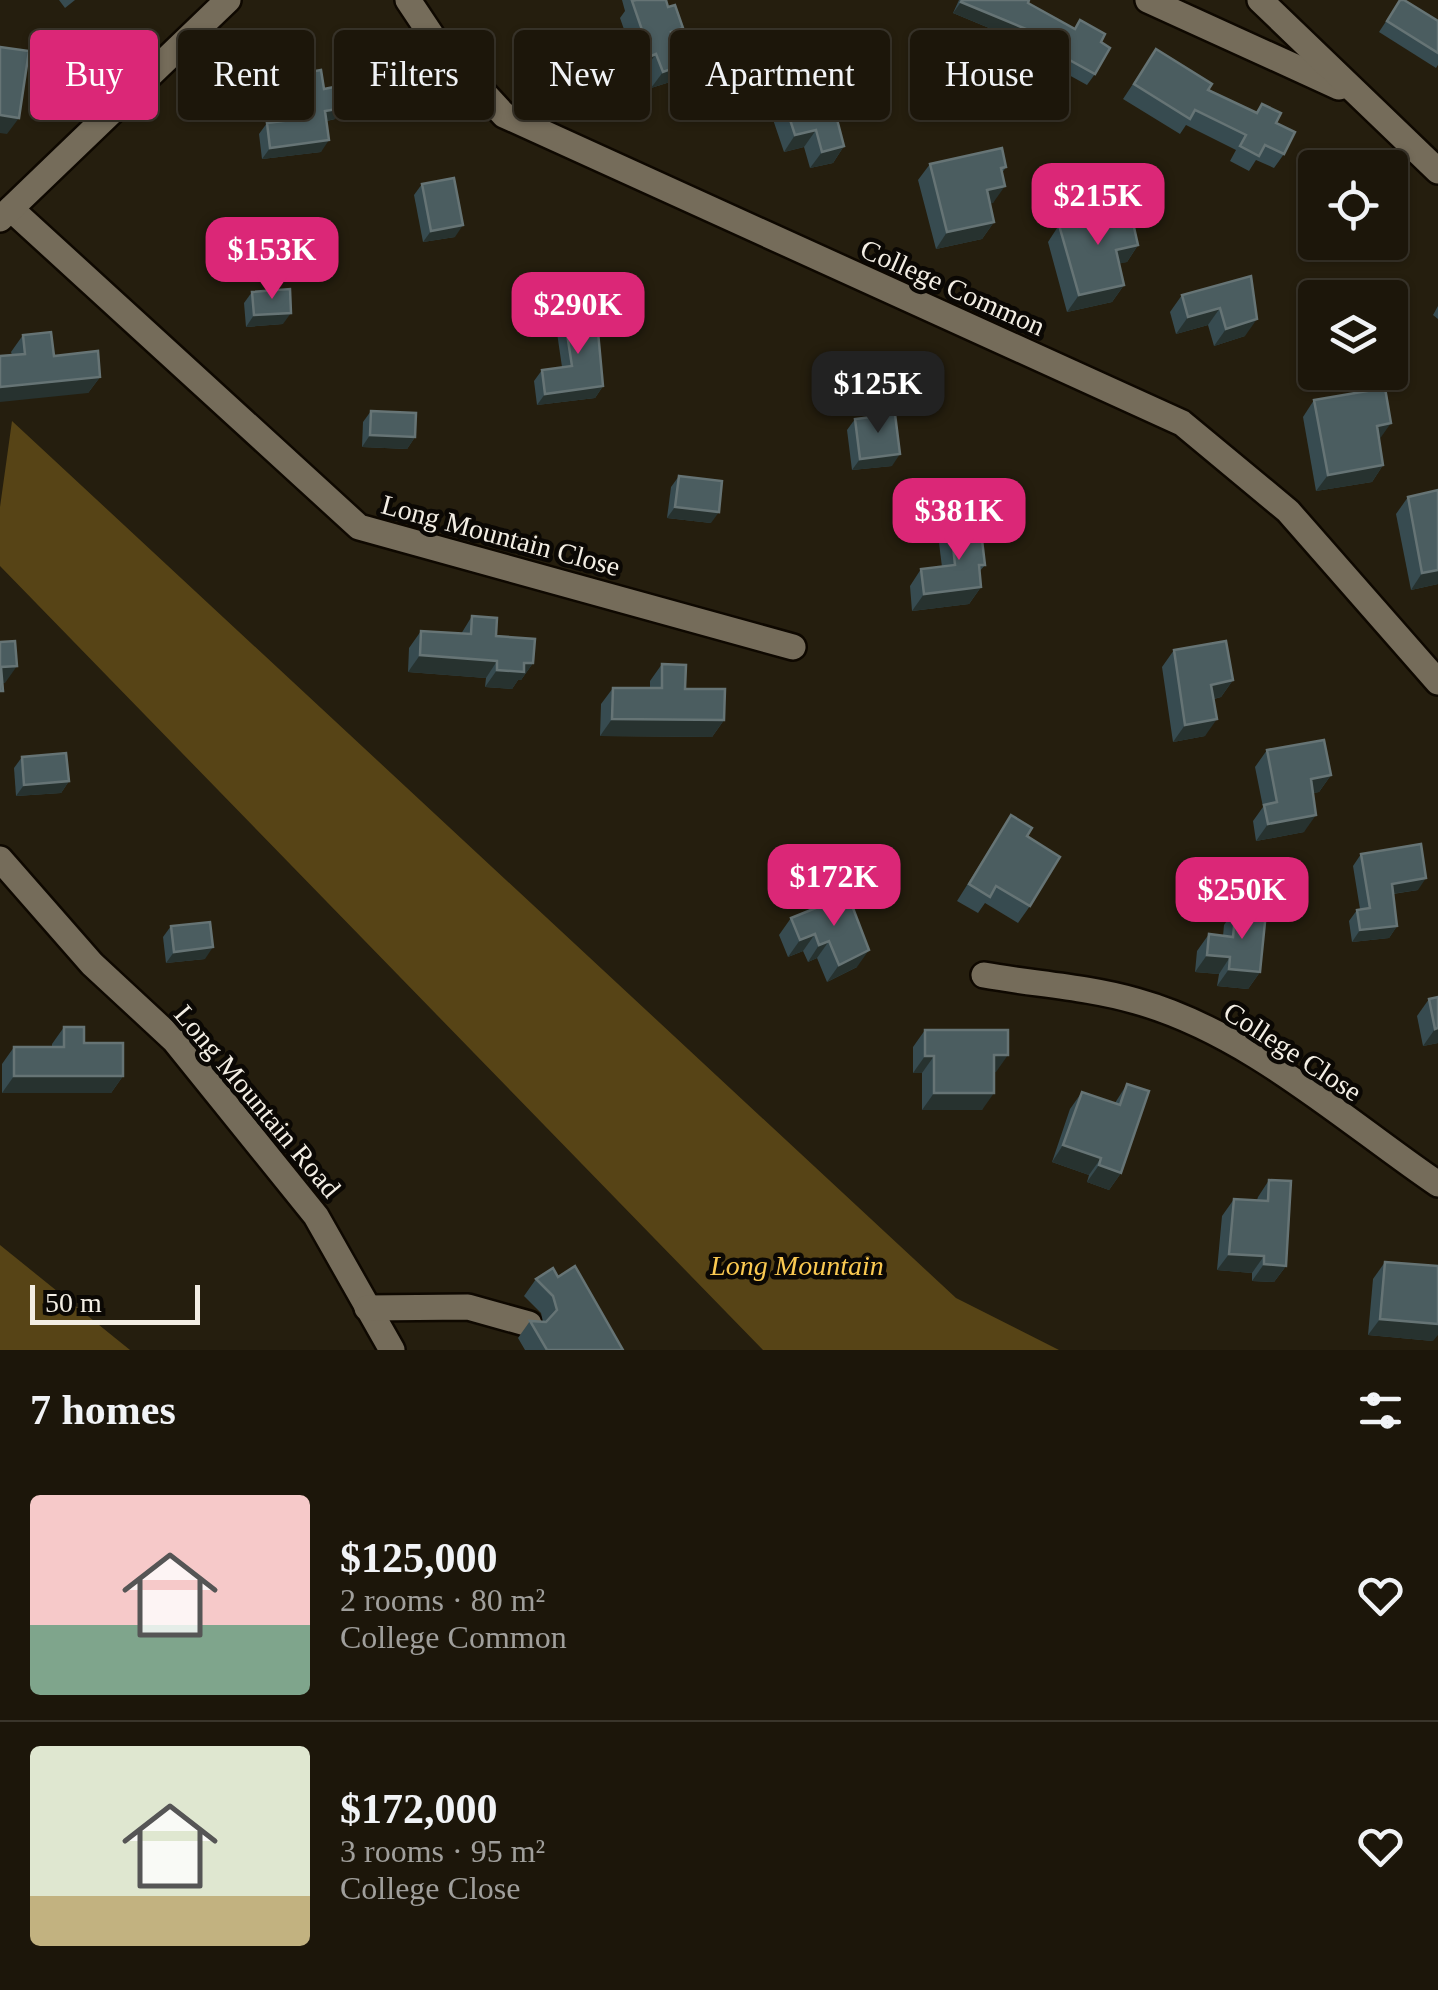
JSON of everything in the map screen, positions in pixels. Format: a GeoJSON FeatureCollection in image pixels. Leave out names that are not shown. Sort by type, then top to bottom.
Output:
{"type":"FeatureCollection","features":[{"type":"Feature","properties":{"kind":"street"},"geometry":{"type":"LineString","coordinates":[[6,214],[228,0]]}},
{"type":"Feature","properties":{"kind":"street","name":"College Common"},"geometry":{"type":"LineString","coordinates":[[408,0],[434,39],[504,115],[1182,423],[1288,511],[1438,682]]}},
{"type":"Feature","properties":{"kind":"street"},"geometry":{"type":"LineString","coordinates":[[1148,0],[1356,94]]}},
{"type":"Feature","properties":{"kind":"street"},"geometry":{"type":"LineString","coordinates":[[1260,0],[1438,171]]}},
{"type":"Feature","properties":{"kind":"street","name":"Long Mountain Close"},"geometry":{"type":"LineString","coordinates":[[6,214],[359,527],[793,647]]}},
{"type":"Feature","properties":{"kind":"street","name":"Long Mountain Road"},"geometry":{"type":"LineString","coordinates":[[0,860],[92,964],[186,1055],[316,1216],[392,1350]]}},
{"type":"Feature","properties":{"kind":"street","name":"College Close"},"geometry":{"type":"LineString","coordinates":[[984,975],[1136,1001],[1196,1025],[1255,1057],[1438,1184]]}},
{"type":"Feature","properties":{"kind":"street"},"geometry":{"type":"LineString","coordinates":[[367,1308],[468,1307],[529,1324]]}},
{"type":"Feature","properties":{"kind":"green space","name":"Long Mountain"},"geometry":{"type":"Polygon","coordinates":[[[12,421],[956,1298],[1059,1350],[763,1350],[0,566],[0,507],[12,421]]]}},
{"type":"Feature","properties":{"kind":"green space"},"geometry":{"type":"Polygon","coordinates":[[[0,1245],[130,1350],[0,1350],[0,1245]]]}},
{"type":"Feature","properties":{"kind":"building"},"geometry":{"type":"Polygon","coordinates":[[[666,0],[668,7],[675,5],[683,28],[670,30],[670,69],[663,72],[656,54],[651,56],[650,30],[642,30],[632,1],[666,0]]]}},
{"type":"Feature","properties":{"kind":"building"},"geometry":{"type":"Polygon","coordinates":[[[1029,0],[1028,3],[1075,29],[1080,20],[1105,34],[1101,42],[1110,48],[1095,74],[1069,60],[1069,30],[1028,30],[961,2],[1029,0]]]}},
{"type":"Feature","properties":{"kind":"building"},"geometry":{"type":"Polygon","coordinates":[[[1400,0],[1438,21],[1438,53],[1387,21],[1400,0]]]}},
{"type":"Feature","properties":{"kind":"building"},"geometry":{"type":"Polygon","coordinates":[[[0,47],[29,51],[19,118],[0,115],[0,47]]]}},
{"type":"Feature","properties":{"kind":"building"},"geometry":{"type":"Polygon","coordinates":[[[1156,49],[1212,84],[1208,90],[1257,113],[1262,104],[1281,113],[1276,123],[1295,132],[1284,154],[1265,145],[1259,156],[1240,146],[1246,135],[1195,110],[1190,119],[1134,84],[1156,49]]]}},
{"type":"Feature","properties":{"kind":"building"},"geometry":{"type":"Polygon","coordinates":[[[321,70],[324,89],[334,87],[334,110],[325,111],[329,140],[270,148],[267,123],[314,120],[314,71],[321,70]]]}},
{"type":"Feature","properties":{"kind":"building"},"geometry":{"type":"Polygon","coordinates":[[[790,120],[837,120],[844,146],[822,152],[816,130],[795,135],[790,120]]]}},
{"type":"Feature","properties":{"kind":"building"},"geometry":{"type":"Polygon","coordinates":[[[1002,148],[1005,186],[987,190],[994,222],[947,232],[930,164],[1002,148]]]}},
{"type":"Feature","properties":{"kind":"building"},"geometry":{"type":"Polygon","coordinates":[[[454,178],[463,225],[431,231],[422,184],[454,178]]]}},
{"type":"Feature","properties":{"kind":"building"},"geometry":{"type":"Polygon","coordinates":[[[1129,205],[1138,245],[1116,250],[1124,285],[1079,295],[1059,225],[1129,205]]]}},
{"type":"Feature","properties":{"kind":"building"},"geometry":{"type":"Polygon","coordinates":[[[1251,276],[1257,319],[1226,329],[1220,308],[1188,317],[1182,295],[1251,276]]]}},
{"type":"Feature","properties":{"kind":"building"},"geometry":{"type":"Polygon","coordinates":[[[290,289],[291,313],[254,315],[252,292],[290,289]]]}},
{"type":"Feature","properties":{"kind":"building"},"geometry":{"type":"Polygon","coordinates":[[[596,310],[603,386],[545,394],[542,370],[572,366],[564,314],[596,310]]]}},
{"type":"Feature","properties":{"kind":"building"},"geometry":{"type":"Polygon","coordinates":[[[51,332],[54,356],[98,351],[100,377],[0,387],[0,356],[25,354],[23,335],[51,332]]]}},
{"type":"Feature","properties":{"kind":"building"},"geometry":{"type":"Polygon","coordinates":[[[1385,390],[1391,423],[1377,426],[1383,465],[1328,475],[1314,400],[1385,390]]]}},
{"type":"Feature","properties":{"kind":"building"},"geometry":{"type":"Polygon","coordinates":[[[371,411],[416,413],[415,437],[370,435],[371,411]]]}},
{"type":"Feature","properties":{"kind":"building"},"geometry":{"type":"Polygon","coordinates":[[[895,414],[900,454],[860,459],[855,419],[895,414]]]}},
{"type":"Feature","properties":{"kind":"building"},"geometry":{"type":"Polygon","coordinates":[[[679,476],[722,481],[719,512],[675,507],[679,476]]]}},
{"type":"Feature","properties":{"kind":"building"},"geometry":{"type":"Polygon","coordinates":[[[1438,490],[1438,570],[1422,573],[1408,497],[1438,490]]]}},
{"type":"Feature","properties":{"kind":"building"},"geometry":{"type":"Polygon","coordinates":[[[980,523],[985,565],[979,565],[981,587],[924,594],[921,569],[955,565],[951,526],[980,523]]]}},
{"type":"Feature","properties":{"kind":"building"},"geometry":{"type":"Polygon","coordinates":[[[472,616],[497,618],[496,636],[535,639],[533,663],[524,663],[524,672],[497,670],[497,661],[420,655],[421,631],[471,634],[472,616]]]}},
{"type":"Feature","properties":{"kind":"building"},"geometry":{"type":"Polygon","coordinates":[[[15,641],[17,666],[1,667],[0,691],[0,642],[15,641]]]}},
{"type":"Feature","properties":{"kind":"building"},"geometry":{"type":"Polygon","coordinates":[[[1226,641],[1233,680],[1211,685],[1217,719],[1185,725],[1174,650],[1226,641]]]}},
{"type":"Feature","properties":{"kind":"building"},"geometry":{"type":"Polygon","coordinates":[[[662,664],[686,665],[685,689],[725,689],[724,720],[612,719],[613,688],[662,688],[662,664]]]}},
{"type":"Feature","properties":{"kind":"building"},"geometry":{"type":"Polygon","coordinates":[[[1324,740],[1331,775],[1311,779],[1316,815],[1268,824],[1264,805],[1277,802],[1267,750],[1324,740]]]}},
{"type":"Feature","properties":{"kind":"building"},"geometry":{"type":"Polygon","coordinates":[[[66,753],[69,781],[24,785],[22,757],[66,753]]]}},
{"type":"Feature","properties":{"kind":"building"},"geometry":{"type":"Polygon","coordinates":[[[1011,815],[1032,828],[1027,836],[1060,857],[1030,906],[996,886],[990,897],[969,884],[1011,815]]]}},
{"type":"Feature","properties":{"kind":"building"},"geometry":{"type":"Polygon","coordinates":[[[1421,844],[1426,878],[1392,884],[1397,926],[1360,930],[1357,910],[1370,908],[1361,854],[1421,844]]]}},
{"type":"Feature","properties":{"kind":"building"},"geometry":{"type":"Polygon","coordinates":[[[848,895],[869,950],[839,965],[829,941],[819,945],[815,934],[800,940],[791,918],[848,895]]]}},
{"type":"Feature","properties":{"kind":"building"},"geometry":{"type":"Polygon","coordinates":[[[1236,908],[1266,912],[1260,972],[1229,969],[1230,957],[1207,955],[1209,934],[1233,937],[1236,908]]]}},
{"type":"Feature","properties":{"kind":"building"},"geometry":{"type":"Polygon","coordinates":[[[210,922],[213,947],[174,952],[171,926],[210,922]]]}},
{"type":"Feature","properties":{"kind":"building"},"geometry":{"type":"Polygon","coordinates":[[[1438,997],[1438,1028],[1435,1029],[1429,999],[1438,997]]]}},
{"type":"Feature","properties":{"kind":"building"},"geometry":{"type":"Polygon","coordinates":[[[64,1027],[84,1027],[84,1043],[123,1043],[123,1076],[14,1076],[14,1047],[64,1047],[64,1027]]]}},
{"type":"Feature","properties":{"kind":"building"},"geometry":{"type":"Polygon","coordinates":[[[925,1030],[1008,1030],[1008,1055],[994,1055],[994,1093],[934,1093],[934,1056],[925,1056],[925,1030]]]}},
{"type":"Feature","properties":{"kind":"building"},"geometry":{"type":"Polygon","coordinates":[[[1127,1084],[1149,1091],[1121,1173],[1099,1165],[1101,1158],[1063,1145],[1082,1092],[1120,1105],[1127,1084]]]}},
{"type":"Feature","properties":{"kind":"building"},"geometry":{"type":"Polygon","coordinates":[[[1269,1180],[1291,1181],[1286,1266],[1264,1264],[1264,1256],[1229,1254],[1234,1199],[1268,1201],[1269,1180]]]}},
{"type":"Feature","properties":{"kind":"building"},"geometry":{"type":"Polygon","coordinates":[[[1385,1262],[1438,1266],[1438,1324],[1380,1319],[1385,1262]]]}},
{"type":"Feature","properties":{"kind":"building"},"geometry":{"type":"Polygon","coordinates":[[[575,1266],[623,1350],[547,1350],[530,1321],[546,1322],[557,1310],[553,1296],[536,1279],[553,1268],[558,1277],[575,1266]]]}}]}
